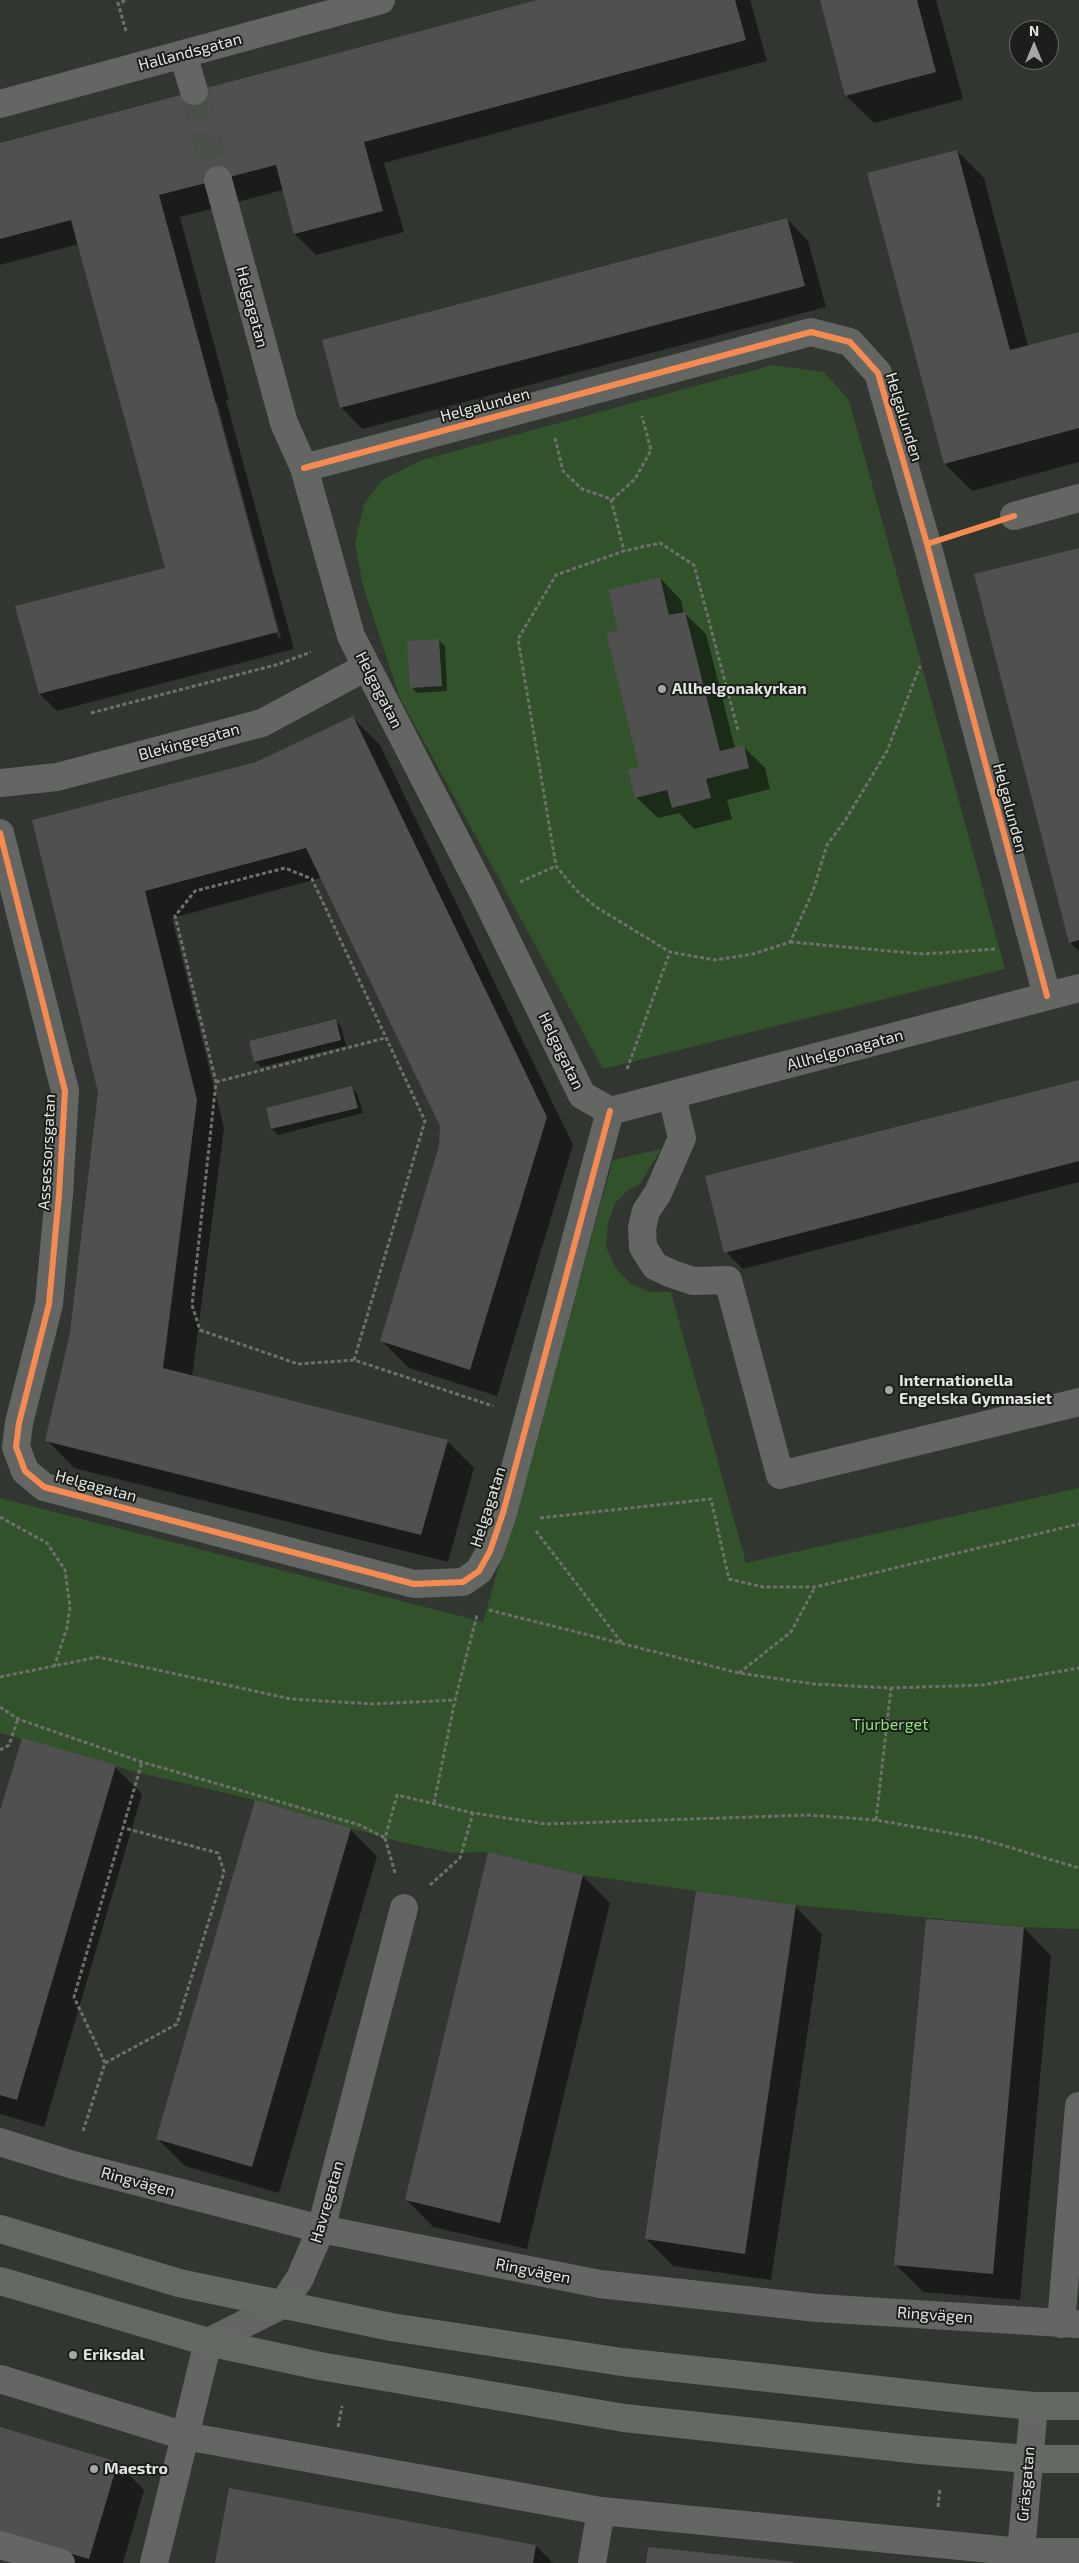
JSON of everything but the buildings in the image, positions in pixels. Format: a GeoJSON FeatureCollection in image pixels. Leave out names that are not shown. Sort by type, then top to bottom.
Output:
{"type":"FeatureCollection","features":[{"type":"Feature","properties":{"kind":"main road"},"geometry":{"type":"LineString","coordinates":[[0,2229],[179,2283],[391,2327],[622,2362],[1034,2406],[1079,2406]]}},
{"type":"Feature","properties":{"kind":"main road"},"geometry":{"type":"LineString","coordinates":[[0,2281],[208,2342],[320,2366],[624,2418],[1028,2459],[1079,2459]]}},
{"type":"Feature","properties":{"kind":"street","name":"Hallandsgatan"},"geometry":{"type":"LineString","coordinates":[[0,104],[381,0]]}},
{"type":"Feature","properties":{"kind":"street"},"geometry":{"type":"LineString","coordinates":[[183,54],[194,91]]}},
{"type":"Feature","properties":{"kind":"street","name":"Helgagatan"},"geometry":{"type":"LineString","coordinates":[[16,1447],[25,1471],[44,1487],[414,1584],[463,1582],[479,1570],[515,1516],[529,1417],[610,1111],[582,1095],[485,896],[351,636],[304,468],[284,423],[218,180]]}},
{"type":"Feature","properties":{"kind":"street","name":"Helgalunden"},"geometry":{"type":"LineString","coordinates":[[304,468],[811,332],[850,342],[878,373],[927,544],[1047,996]]}},
{"type":"Feature","properties":{"kind":"street"},"geometry":{"type":"LineString","coordinates":[[1014,516],[1079,498]]}},
{"type":"Feature","properties":{"kind":"street","name":"Blekingegatan"},"geometry":{"type":"LineString","coordinates":[[0,782],[57,777],[262,723],[366,667]]}},
{"type":"Feature","properties":{"kind":"street","name":"Assessorsgatan"},"geometry":{"type":"LineString","coordinates":[[0,833],[65,1091],[60,1194],[49,1304],[19,1423],[16,1447]]}},
{"type":"Feature","properties":{"kind":"street","name":"Allhelgonagatan"},"geometry":{"type":"LineString","coordinates":[[610,1111],[1079,988]]}},
{"type":"Feature","properties":{"kind":"street"},"geometry":{"type":"LineString","coordinates":[[672,1096],[682,1138],[658,1193],[646,1211],[642,1228],[643,1247],[655,1266],[672,1274],[693,1281],[728,1280],[780,1474],[1079,1402]]}},
{"type":"Feature","properties":{"kind":"street","name":"Havregatan"},"geometry":{"type":"LineString","coordinates":[[208,2342],[282,2305],[300,2278],[321,2229],[404,1908]]}},
{"type":"Feature","properties":{"kind":"street"},"geometry":{"type":"LineString","coordinates":[[1070,2324],[1079,2106]]}},
{"type":"Feature","properties":{"kind":"street","name":"Ringvägen"},"geometry":{"type":"LineString","coordinates":[[0,2142],[73,2165],[321,2229],[600,2284],[816,2308],[1070,2324]]}},
{"type":"Feature","properties":{"kind":"street"},"geometry":{"type":"LineString","coordinates":[[154,2563],[208,2342]]}},
{"type":"Feature","properties":{"kind":"street"},"geometry":{"type":"LineString","coordinates":[[0,2379],[185,2436],[601,2511],[1020,2558],[1079,2552]]}},
{"type":"Feature","properties":{"kind":"street","name":"Gräsgatan"},"geometry":{"type":"LineString","coordinates":[[1020,2558],[1034,2406]]}},
{"type":"Feature","properties":{"kind":"street"},"geometry":{"type":"LineString","coordinates":[[592,2563],[601,2511]]}},
{"type":"Feature","properties":{"kind":"street"},"geometry":{"type":"LineString","coordinates":[[0,2545],[61,2563]]}},
{"type":"Feature","properties":{"kind":"path"},"geometry":{"type":"LineString","coordinates":[[127,33],[118,3],[128,0]]}},
{"type":"Feature","properties":{"kind":"path"},"geometry":{"type":"LineString","coordinates":[[612,500],[635,479],[651,450],[641,413]]}},
{"type":"Feature","properties":{"kind":"path"},"geometry":{"type":"LineString","coordinates":[[554,434],[563,471],[582,489],[612,500]]}},
{"type":"Feature","properties":{"kind":"path"},"geometry":{"type":"LineString","coordinates":[[612,500],[624,551]]}},
{"type":"Feature","properties":{"kind":"path"},"geometry":{"type":"LineString","coordinates":[[738,730],[694,565],[660,543],[624,551],[556,575],[518,639],[556,866],[576,890],[596,908],[670,952],[715,960],[753,954],[790,942],[923,954],[1034,947]]}},
{"type":"Feature","properties":{"kind":"path"},"geometry":{"type":"LineString","coordinates":[[90,713],[279,664],[351,636]]}},
{"type":"Feature","properties":{"kind":"path"},"geometry":{"type":"LineString","coordinates":[[790,942],[813,891],[827,845],[846,819],[887,752],[922,661]]}},
{"type":"Feature","properties":{"kind":"path"},"geometry":{"type":"LineString","coordinates":[[354,1360],[426,1121],[385,1038],[312,879],[285,868],[195,891],[175,916],[216,1082],[192,1305],[200,1330],[298,1364],[354,1360],[529,1417]]}},
{"type":"Feature","properties":{"kind":"path"},"geometry":{"type":"LineString","coordinates":[[610,1111],[670,952]]}},
{"type":"Feature","properties":{"kind":"path"},"geometry":{"type":"LineString","coordinates":[[216,1082],[385,1038]]}},
{"type":"Feature","properties":{"kind":"path"},"geometry":{"type":"LineString","coordinates":[[515,1516],[711,1500],[729,1579],[763,1587],[815,1587],[1079,1524]]}},
{"type":"Feature","properties":{"kind":"path"},"geometry":{"type":"LineString","coordinates":[[515,1516],[622,1644]]}},
{"type":"Feature","properties":{"kind":"path"},"geometry":{"type":"LineString","coordinates":[[0,1517],[47,1543],[66,1570],[70,1607],[67,1628],[54,1667]]}},
{"type":"Feature","properties":{"kind":"path"},"geometry":{"type":"LineString","coordinates":[[739,1673],[791,1632],[815,1587]]}},
{"type":"Feature","properties":{"kind":"path"},"geometry":{"type":"LineString","coordinates":[[479,1608],[739,1673],[814,1684],[891,1688],[982,1685],[1079,1668]]}},
{"type":"Feature","properties":{"kind":"path"},"geometry":{"type":"LineString","coordinates":[[0,1677],[98,1657],[291,1699],[373,1704],[455,1700]]}},
{"type":"Feature","properties":{"kind":"path"},"geometry":{"type":"LineString","coordinates":[[434,1804],[464,1661]]}},
{"type":"Feature","properties":{"kind":"path"},"geometry":{"type":"LineString","coordinates":[[876,1820],[891,1688]]}},
{"type":"Feature","properties":{"kind":"path"},"geometry":{"type":"LineString","coordinates":[[0,1707],[18,1719],[142,1762],[360,1825],[385,1838],[397,1795],[473,1813],[546,1824],[808,1815],[876,1820],[978,1838],[1079,1868]]}},
{"type":"Feature","properties":{"kind":"path"},"geometry":{"type":"LineString","coordinates":[[0,1750],[9,1745],[18,1719]]}},
{"type":"Feature","properties":{"kind":"path"},"geometry":{"type":"LineString","coordinates":[[73,2165],[105,2063],[74,1997],[142,1762]]}},
{"type":"Feature","properties":{"kind":"path"},"geometry":{"type":"LineString","coordinates":[[460,1858],[473,1813]]}},
{"type":"Feature","properties":{"kind":"path"},"geometry":{"type":"LineString","coordinates":[[105,2063],[177,2024],[224,1872],[218,1853],[124,1828]]}},
{"type":"Feature","properties":{"kind":"green space"},"geometry":{"type":"Polygon","coordinates":[[[773,365],[824,372],[849,400],[1005,969],[603,1069],[400,698],[363,586],[355,543],[364,504],[382,480],[422,460],[773,365]]]}},
{"type":"Feature","properties":{"kind":"green space","name":"Tjurberget"},"geometry":{"type":"Polygon","coordinates":[[[661,1149],[640,1184],[627,1191],[615,1203],[608,1223],[606,1247],[615,1267],[631,1284],[650,1292],[671,1292],[746,1563],[1079,1488],[1079,1929],[1024,1927],[796,1905],[583,1875],[488,1852],[452,1853],[400,1842],[255,1800],[140,1773],[0,1733],[0,1498],[483,1622],[613,1160],[661,1149]]]}},
{"type":"Feature","properties":{"kind":"tunnel"},"geometry":{"type":"LineString","coordinates":[[194,91],[218,180]]}},
{"type":"Feature","properties":{"kind":"cycle path"},"geometry":{"type":"LineString","coordinates":[[304,468],[811,332],[850,342],[878,373],[927,544],[1047,996]]}},
{"type":"Feature","properties":{"kind":"cycle path"},"geometry":{"type":"LineString","coordinates":[[927,544],[1014,516]]}},
{"type":"Feature","properties":{"kind":"cycle path"},"geometry":{"type":"LineString","coordinates":[[0,833],[65,1091],[59,1194],[49,1304],[19,1423],[16,1447],[25,1471],[44,1487],[414,1584],[463,1582],[479,1571],[490,1551],[503,1513],[610,1111]]}},
{"type":"Feature","properties":{"kind":"place","name":"Allhelgonakyrkan"},"geometry":{"type":"Point","coordinates":[662,689]}},
{"type":"Feature","properties":{"kind":"place","name":"Internationella Engelska Gymnasiet"},"geometry":{"type":"Point","coordinates":[889,1390]}},
{"type":"Feature","properties":{"kind":"place","name":"Eriksdal"},"geometry":{"type":"Point","coordinates":[73,2355]}},
{"type":"Feature","properties":{"kind":"place","name":"Maestro"},"geometry":{"type":"Point","coordinates":[94,2469]}}]}
